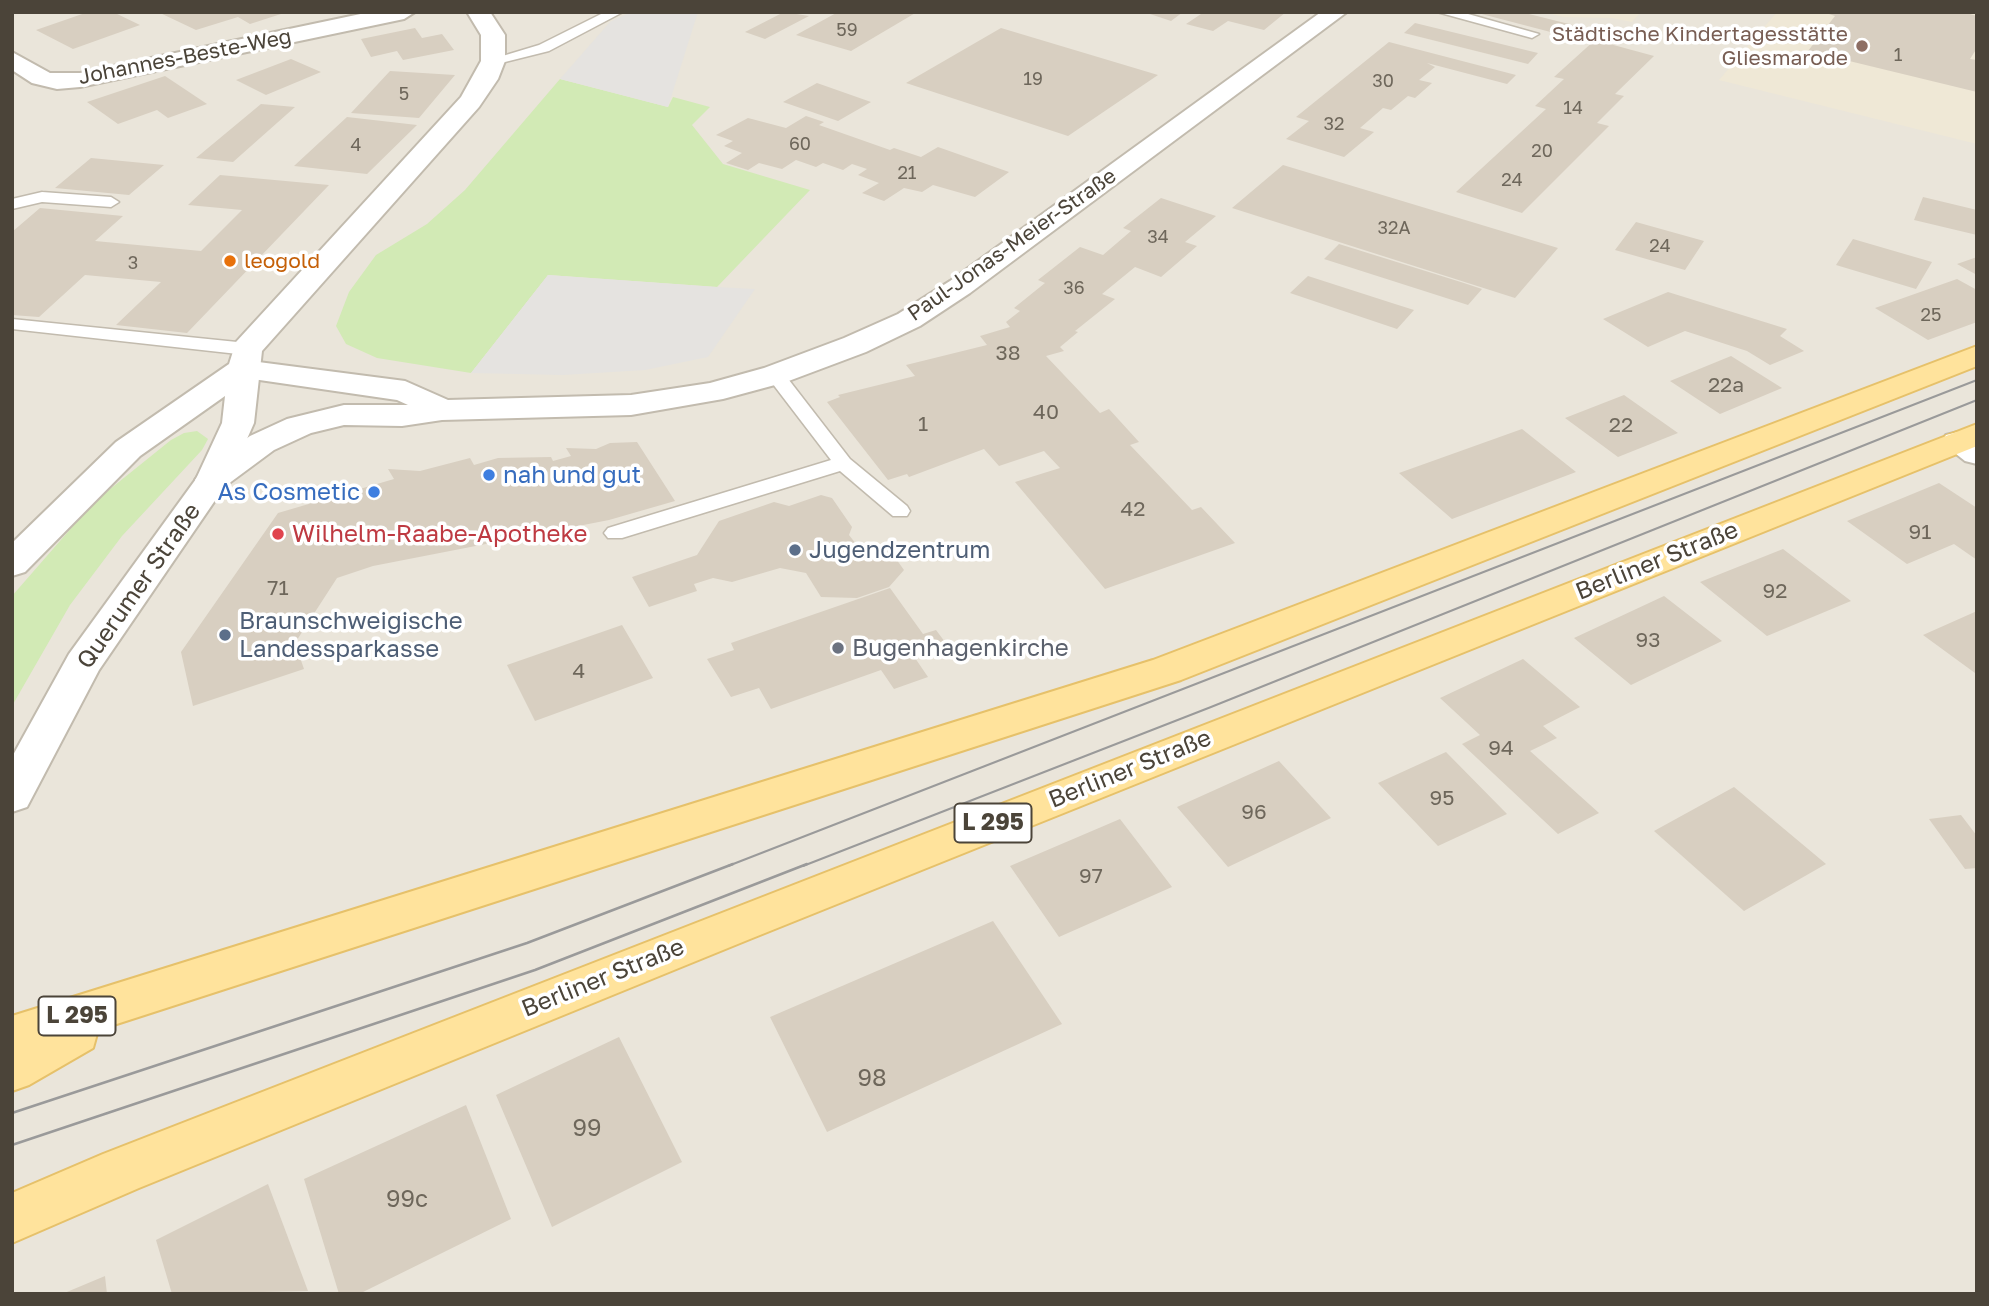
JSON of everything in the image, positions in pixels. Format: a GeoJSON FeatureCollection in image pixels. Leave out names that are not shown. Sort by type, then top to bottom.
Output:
{"type":"FeatureCollection","features":[{"type":"Feature","properties":{"kind":"main road","name":"L 295"},"geometry":{"type":"LineString","coordinates":[[12,1037],[1167,670],[1977,355]]}},
{"type":"Feature","properties":{"kind":"main road","name":"Berliner Straße"},"geometry":{"type":"LineString","coordinates":[[12,1218],[121,1171],[722,931],[1970,443]]}},
{"type":"Feature","properties":{"kind":"main road"},"geometry":{"type":"LineString","coordinates":[[12,1070],[142,996]]}},
{"type":"Feature","properties":{"kind":"street","name":"Johannes-Beste-Weg"},"geometry":{"type":"LineString","coordinates":[[12,58],[41,78],[57,82],[80,80],[404,12]]}},
{"type":"Feature","properties":{"kind":"street"},"geometry":{"type":"LineString","coordinates":[[12,564],[128,449],[245,359],[470,102],[493,61],[493,35],[478,12]]}},
{"type":"Feature","properties":{"kind":"street","name":"Paul-Jonas-Meier-Straße"},"geometry":{"type":"LineString","coordinates":[[245,359],[273,398],[344,415],[402,416],[442,410],[631,405],[712,392],[775,375],[909,320],[960,288],[1336,12]]}},
{"type":"Feature","properties":{"kind":"street","name":"Paul-Jonas-Meier-Straße"},"geometry":{"type":"LineString","coordinates":[[245,359],[405,391],[442,410]]}},
{"type":"Feature","properties":{"kind":"street","name":"Querumer Straße"},"geometry":{"type":"LineString","coordinates":[[12,796],[83,664],[212,480],[238,423],[245,359]]}},
{"type":"Feature","properties":{"kind":"street","name":"Paul-Jonas-Meier-Straße"},"geometry":{"type":"LineString","coordinates":[[212,480],[262,443],[299,426],[344,415]]}},
{"type":"Feature","properties":{"kind":"lane"},"geometry":{"type":"LineString","coordinates":[[493,61],[544,48],[617,12]]}},
{"type":"Feature","properties":{"kind":"lane"},"geometry":{"type":"LineString","coordinates":[[1444,12],[1532,34]]}},
{"type":"Feature","properties":{"kind":"lane"},"geometry":{"type":"LineString","coordinates":[[12,204],[42,197],[111,202]]}},
{"type":"Feature","properties":{"kind":"lane"},"geometry":{"type":"LineString","coordinates":[[12,324],[245,359]]}},
{"type":"Feature","properties":{"kind":"lane"},"geometry":{"type":"LineString","coordinates":[[775,375],[843,463],[900,511]]}},
{"type":"Feature","properties":{"kind":"lane"},"geometry":{"type":"LineString","coordinates":[[615,533],[843,463]]}},
{"type":"Feature","properties":{"kind":"shaded area"},"geometry":{"type":"Polygon","coordinates":[[[12,12],[1977,12],[1977,1294],[12,1294],[12,12]]]}},
{"type":"Feature","properties":{"kind":"shaded area"},"geometry":{"type":"Polygon","coordinates":[[[631,12],[698,12],[668,107],[560,79],[610,22],[631,12]]]}},
{"type":"Feature","properties":{"kind":"shaded area"},"geometry":{"type":"Polygon","coordinates":[[[1543,12],[1641,12],[1632,22],[1612,18],[1564,17],[1543,12]]]}},
{"type":"Feature","properties":{"kind":"shaded area","name":"Städtische Kindertagesstätte Gliesmarode"},"geometry":{"type":"Polygon","coordinates":[[[1777,12],[1977,12],[1977,144],[1719,80],[1777,12]]]}},
{"type":"Feature","properties":{"kind":"shaded area"},"geometry":{"type":"Polygon","coordinates":[[[548,275],[755,289],[708,357],[645,370],[563,375],[471,373],[548,275]]]}},
{"type":"Feature","properties":{"kind":"green space"},"geometry":{"type":"Polygon","coordinates":[[[560,79],[668,107],[673,97],[710,107],[692,125],[723,164],[810,190],[717,287],[548,275],[471,373],[377,358],[346,344],[336,326],[349,292],[376,255],[427,224],[465,190],[560,79]]]}},
{"type":"Feature","properties":{"kind":"green space"},"geometry":{"type":"Polygon","coordinates":[[[197,431],[208,439],[202,450],[122,536],[70,605],[12,706],[12,596],[94,502],[171,440],[184,433],[197,431]]]}},
{"type":"Feature","properties":{"kind":"building"},"geometry":{"type":"Polygon","coordinates":[[[88,12],[113,12],[140,25],[73,49],[36,30],[88,12]]]}},
{"type":"Feature","properties":{"kind":"building"},"geometry":{"type":"Polygon","coordinates":[[[158,12],[281,14],[250,24],[238,17],[196,30],[158,12]]]}},
{"type":"Feature","properties":{"kind":"building"},"geometry":{"type":"Polygon","coordinates":[[[784,12],[809,16],[765,39],[745,32],[784,12]]]}},
{"type":"Feature","properties":{"kind":"building"},"geometry":{"type":"Polygon","coordinates":[[[838,12],[917,12],[851,51],[796,35],[838,12]]]}},
{"type":"Feature","properties":{"kind":"building"},"geometry":{"type":"Polygon","coordinates":[[[1144,12],[1183,12],[1171,21],[1144,12]]]}},
{"type":"Feature","properties":{"kind":"building"},"geometry":{"type":"Polygon","coordinates":[[[1204,12],[1286,12],[1264,30],[1228,21],[1213,31],[1186,24],[1204,12]]]}},
{"type":"Feature","properties":{"kind":"building"},"geometry":{"type":"Polygon","coordinates":[[[1474,12],[1521,12],[1573,25],[1562,35],[1474,12]]]}},
{"type":"Feature","properties":{"kind":"building"},"geometry":{"type":"Polygon","coordinates":[[[1823,12],[1963,12],[1977,16],[1977,48],[1970,59],[1977,60],[1977,92],[1808,51],[1835,16],[1823,12]]]}},
{"type":"Feature","properties":{"kind":"building"},"geometry":{"type":"Polygon","coordinates":[[[1415,23],[1538,53],[1528,64],[1404,33],[1415,23]]]}},
{"type":"Feature","properties":{"kind":"building"},"geometry":{"type":"Polygon","coordinates":[[[415,28],[422,38],[442,34],[454,50],[403,60],[397,51],[371,57],[361,39],[415,28]]]}},
{"type":"Feature","properties":{"kind":"building"},"geometry":{"type":"Polygon","coordinates":[[[1001,28],[1158,75],[1068,136],[906,83],[1001,28]]]}},
{"type":"Feature","properties":{"kind":"building"},"geometry":{"type":"Polygon","coordinates":[[[1595,40],[1654,56],[1615,94],[1624,96],[1597,123],[1609,126],[1522,213],[1456,192],[1546,109],[1535,106],[1564,79],[1554,77],[1595,40]]]}},
{"type":"Feature","properties":{"kind":"building"},"geometry":{"type":"Polygon","coordinates":[[[1389,42],[1516,75],[1507,84],[1427,63],[1435,67],[1419,80],[1432,83],[1415,98],[1408,96],[1391,110],[1383,108],[1360,128],[1374,132],[1344,157],[1286,139],[1309,121],[1296,117],[1389,42]]]}},
{"type":"Feature","properties":{"kind":"building"},"geometry":{"type":"Polygon","coordinates":[[[291,59],[321,72],[266,95],[236,80],[291,59]]]}},
{"type":"Feature","properties":{"kind":"building"},"geometry":{"type":"Polygon","coordinates":[[[390,71],[455,75],[419,118],[351,113],[390,71]]]}},
{"type":"Feature","properties":{"kind":"building"},"geometry":{"type":"Polygon","coordinates":[[[165,76],[207,104],[168,118],[157,110],[118,124],[87,102],[165,76]]]}},
{"type":"Feature","properties":{"kind":"building"},"geometry":{"type":"Polygon","coordinates":[[[817,83],[871,102],[838,121],[783,102],[817,83]]]}},
{"type":"Feature","properties":{"kind":"building"},"geometry":{"type":"Polygon","coordinates":[[[261,104],[295,107],[233,162],[196,158],[261,104]]]}},
{"type":"Feature","properties":{"kind":"building"},"geometry":{"type":"Polygon","coordinates":[[[806,116],[824,122],[819,125],[890,150],[894,148],[921,157],[938,147],[1009,172],[975,197],[933,185],[922,192],[904,188],[884,201],[862,193],[879,183],[858,175],[867,169],[852,164],[843,170],[823,163],[816,167],[796,160],[782,169],[759,163],[748,170],[726,163],[742,153],[724,146],[733,141],[716,135],[748,118],[786,128],[806,116]]]}},
{"type":"Feature","properties":{"kind":"building"},"geometry":{"type":"Polygon","coordinates":[[[347,117],[417,125],[367,174],[294,166],[347,117]]]}},
{"type":"Feature","properties":{"kind":"building"},"geometry":{"type":"Polygon","coordinates":[[[91,158],[164,165],[129,195],[55,188],[91,158]]]}},
{"type":"Feature","properties":{"kind":"building"},"geometry":{"type":"Polygon","coordinates":[[[1283,165],[1558,248],[1515,298],[1232,208],[1283,165]]]}},
{"type":"Feature","properties":{"kind":"building"},"geometry":{"type":"Polygon","coordinates":[[[220,175],[329,185],[187,333],[116,325],[161,282],[85,275],[39,317],[12,315],[12,232],[40,208],[123,216],[95,241],[201,251],[242,210],[188,205],[220,175]]]}},
{"type":"Feature","properties":{"kind":"building"},"geometry":{"type":"Polygon","coordinates":[[[1923,197],[1977,210],[1977,235],[1914,220],[1923,197]]]}},
{"type":"Feature","properties":{"kind":"building"},"geometry":{"type":"Polygon","coordinates":[[[1161,198],[1216,216],[1185,242],[1197,246],[1161,277],[1135,267],[1102,294],[1115,299],[1075,331],[1078,332],[1060,347],[1064,351],[1046,356],[1100,413],[1109,409],[1139,442],[1130,445],[1192,510],[1201,507],[1235,543],[1105,589],[1015,482],[1060,468],[1044,451],[999,466],[984,449],[909,477],[907,474],[888,480],[827,402],[840,397],[838,395],[915,376],[906,365],[987,345],[980,336],[1010,327],[1006,322],[1020,311],[1014,308],[1045,283],[1038,280],[1080,247],[1103,255],[1131,231],[1123,228],[1161,198]]]}},
{"type":"Feature","properties":{"kind":"building"},"geometry":{"type":"Polygon","coordinates":[[[1636,222],[1704,241],[1685,270],[1615,250],[1636,222]]]}},
{"type":"Feature","properties":{"kind":"building"},"geometry":{"type":"Polygon","coordinates":[[[1853,239],[1932,262],[1916,289],[1836,265],[1853,239]]]}},
{"type":"Feature","properties":{"kind":"building"},"geometry":{"type":"Polygon","coordinates":[[[1339,244],[1482,289],[1468,305],[1324,259],[1339,244]]]}},
{"type":"Feature","properties":{"kind":"building"},"geometry":{"type":"Polygon","coordinates":[[[1977,257],[1977,275],[1957,264],[1977,257]]]}},
{"type":"Feature","properties":{"kind":"building"},"geometry":{"type":"Polygon","coordinates":[[[1308,276],[1414,310],[1397,329],[1290,293],[1308,276]]]}},
{"type":"Feature","properties":{"kind":"building"},"geometry":{"type":"Polygon","coordinates":[[[1957,279],[1977,290],[1977,322],[1928,340],[1875,308],[1957,279]]]}},
{"type":"Feature","properties":{"kind":"building"},"geometry":{"type":"Polygon","coordinates":[[[1668,292],[1787,329],[1780,336],[1804,351],[1770,365],[1747,351],[1685,331],[1648,347],[1603,319],[1668,292]]]}},
{"type":"Feature","properties":{"kind":"building"},"geometry":{"type":"Polygon","coordinates":[[[1731,356],[1782,388],[1720,414],[1670,381],[1731,356]]]}},
{"type":"Feature","properties":{"kind":"building"},"geometry":{"type":"Polygon","coordinates":[[[1624,395],[1678,433],[1618,457],[1565,418],[1624,395]]]}},
{"type":"Feature","properties":{"kind":"building"},"geometry":{"type":"Polygon","coordinates":[[[1522,429],[1576,472],[1452,519],[1399,473],[1522,429]]]}},
{"type":"Feature","properties":{"kind":"building"},"geometry":{"type":"Polygon","coordinates":[[[637,442],[675,501],[609,520],[373,566],[337,578],[295,643],[304,669],[193,706],[181,652],[278,513],[394,479],[388,469],[420,471],[470,458],[474,465],[498,458],[551,457],[553,461],[571,456],[566,448],[596,449],[610,443],[637,442]]]}},
{"type":"Feature","properties":{"kind":"building"},"geometry":{"type":"Polygon","coordinates":[[[1939,483],[1977,508],[1977,560],[1954,544],[1907,564],[1847,521],[1939,483]]]}},
{"type":"Feature","properties":{"kind":"building","name":"Jugendzentrum"},"geometry":{"type":"Polygon","coordinates":[[[821,495],[832,498],[852,527],[849,535],[856,544],[886,545],[904,570],[889,587],[857,598],[821,597],[806,573],[780,568],[732,582],[713,578],[694,584],[697,591],[649,607],[632,577],[697,555],[719,521],[774,502],[789,506],[821,495]]]}},
{"type":"Feature","properties":{"kind":"building"},"geometry":{"type":"Polygon","coordinates":[[[1783,549],[1851,601],[1767,636],[1700,582],[1783,549]]]}},
{"type":"Feature","properties":{"kind":"building","name":"Bugenhagenkirche"},"geometry":{"type":"Polygon","coordinates":[[[890,588],[923,634],[936,630],[948,646],[915,658],[928,677],[894,689],[881,670],[771,709],[759,688],[731,697],[707,659],[734,650],[731,643],[890,588]]]}},
{"type":"Feature","properties":{"kind":"building"},"geometry":{"type":"Polygon","coordinates":[[[1664,596],[1722,641],[1631,685],[1574,638],[1664,596]]]}},
{"type":"Feature","properties":{"kind":"building"},"geometry":{"type":"Polygon","coordinates":[[[1977,611],[1977,672],[1975,673],[1923,635],[1977,611]]]}},
{"type":"Feature","properties":{"kind":"building"},"geometry":{"type":"Polygon","coordinates":[[[622,625],[653,678],[535,721],[507,665],[622,625]]]}},
{"type":"Feature","properties":{"kind":"building"},"geometry":{"type":"Polygon","coordinates":[[[1523,659],[1580,707],[1543,726],[1557,738],[1530,751],[1599,813],[1558,834],[1462,744],[1480,735],[1440,698],[1523,659]]]}},
{"type":"Feature","properties":{"kind":"building"},"geometry":{"type":"Polygon","coordinates":[[[1446,752],[1507,814],[1438,846],[1378,783],[1446,752]]]}},
{"type":"Feature","properties":{"kind":"building"},"geometry":{"type":"Polygon","coordinates":[[[1279,761],[1331,818],[1228,867],[1177,807],[1279,761]]]}},
{"type":"Feature","properties":{"kind":"building"},"geometry":{"type":"Polygon","coordinates":[[[1734,787],[1826,864],[1744,911],[1654,831],[1734,787]]]}},
{"type":"Feature","properties":{"kind":"building"},"geometry":{"type":"Polygon","coordinates":[[[1961,815],[1977,836],[1977,868],[1965,869],[1929,819],[1961,815]]]}},
{"type":"Feature","properties":{"kind":"building"},"geometry":{"type":"Polygon","coordinates":[[[1120,819],[1172,887],[1059,937],[1010,866],[1120,819]]]}},
{"type":"Feature","properties":{"kind":"building"},"geometry":{"type":"Polygon","coordinates":[[[993,921],[1062,1024],[827,1132],[770,1017],[993,921]]]}},
{"type":"Feature","properties":{"kind":"building"},"geometry":{"type":"Polygon","coordinates":[[[619,1037],[682,1162],[552,1227],[496,1095],[619,1037]]]}},
{"type":"Feature","properties":{"kind":"building"},"geometry":{"type":"Polygon","coordinates":[[[466,1105],[511,1219],[359,1294],[339,1294],[304,1179],[466,1105]]]}},
{"type":"Feature","properties":{"kind":"building"},"geometry":{"type":"Polygon","coordinates":[[[268,1184],[308,1291],[172,1294],[156,1240],[268,1184]]]}},
{"type":"Feature","properties":{"kind":"building"},"geometry":{"type":"Polygon","coordinates":[[[105,1276],[107,1294],[62,1294],[105,1276]]]}},
{"type":"Feature","properties":{"kind":"tram line"},"geometry":{"type":"LineString","coordinates":[[728,866],[1977,380]]}},
{"type":"Feature","properties":{"kind":"tram line"},"geometry":{"type":"LineString","coordinates":[[803,866],[1211,707],[1977,400]]}},
{"type":"Feature","properties":{"kind":"tram line"},"geometry":{"type":"LineString","coordinates":[[12,1113],[527,943],[733,864]]}},
{"type":"Feature","properties":{"kind":"tram line"},"geometry":{"type":"LineString","coordinates":[[12,1145],[535,970],[807,864]]}},
{"type":"Feature","properties":{"kind":"place","name":"Städtische Kindertagesstätte Gliesmarode"},"geometry":{"type":"Point","coordinates":[1862,46]}},
{"type":"Feature","properties":{"kind":"place","name":"leogold"},"geometry":{"type":"Point","coordinates":[230,261]}},
{"type":"Feature","properties":{"kind":"place","name":"nah und gut"},"geometry":{"type":"Point","coordinates":[489,475]}},
{"type":"Feature","properties":{"kind":"place","name":"As Cosmetic"},"geometry":{"type":"Point","coordinates":[374,492]}},
{"type":"Feature","properties":{"kind":"place","name":"Wilhelm-Raabe-Apotheke"},"geometry":{"type":"Point","coordinates":[278,534]}},
{"type":"Feature","properties":{"kind":"place","name":"Jugendzentrum"},"geometry":{"type":"Point","coordinates":[795,550]}},
{"type":"Feature","properties":{"kind":"place","name":"Braunschweigische Landessparkasse"},"geometry":{"type":"Point","coordinates":[225,635]}},
{"type":"Feature","properties":{"kind":"place","name":"Bugenhagenkirche"},"geometry":{"type":"Point","coordinates":[838,648]}}]}
